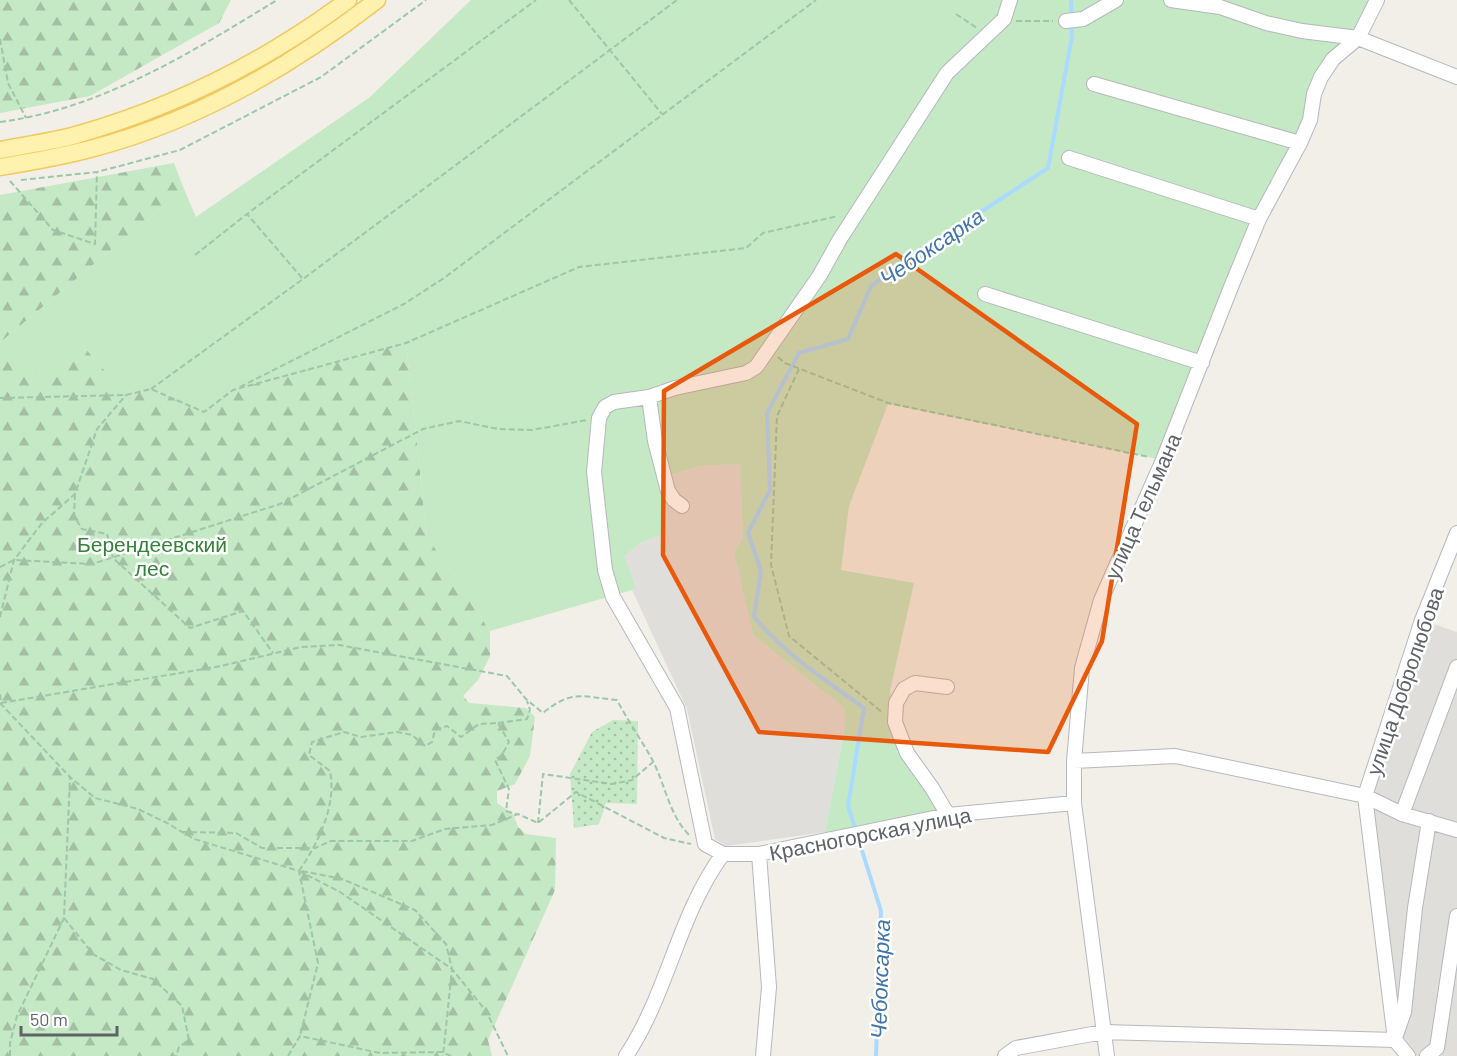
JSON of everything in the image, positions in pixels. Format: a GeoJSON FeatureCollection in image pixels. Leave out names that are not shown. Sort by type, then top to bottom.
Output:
{"type":"FeatureCollection","features":[{"type":"Feature","properties":{"kind":"main road"},"geometry":{"type":"LineString","coordinates":[[0,150],[74,136],[154,110],[227,77],[309,29],[348,0]]}},
{"type":"Feature","properties":{"kind":"main road"},"geometry":{"type":"LineString","coordinates":[[5,174],[146,131],[203,107],[305,53],[377,0]]}},
{"type":"Feature","properties":{"kind":"street"},"geometry":{"type":"LineString","coordinates":[[759,854],[723,854],[705,844],[677,708],[613,597],[605,570],[594,472],[599,418],[604,407],[614,402],[649,397],[675,388],[746,373],[756,367],[820,275],[840,239],[948,73],[1004,19],[1010,0]]}},
{"type":"Feature","properties":{"kind":"street"},"geometry":{"type":"LineString","coordinates":[[1072,20],[1116,0]]}},
{"type":"Feature","properties":{"kind":"street"},"geometry":{"type":"LineString","coordinates":[[1171,0],[1219,3],[1266,23],[1302,31],[1358,38],[1457,77]]}},
{"type":"Feature","properties":{"kind":"street","name":"улица Тельмана"},"geometry":{"type":"LineString","coordinates":[[1107,1056],[1074,803],[1074,761],[1083,668],[1101,600],[1163,460],[1259,219],[1310,120],[1314,94],[1321,77],[1334,59],[1358,38],[1377,0]]}},
{"type":"Feature","properties":{"kind":"street"},"geometry":{"type":"LineString","coordinates":[[1094,84],[1300,143]]}},
{"type":"Feature","properties":{"kind":"street"},"geometry":{"type":"LineString","coordinates":[[1069,158],[1259,219]]}},
{"type":"Feature","properties":{"kind":"street"},"geometry":{"type":"LineString","coordinates":[[985,294],[1202,363]]}},
{"type":"Feature","properties":{"kind":"street"},"geometry":{"type":"LineString","coordinates":[[649,397],[655,441],[668,491],[682,506]]}},
{"type":"Feature","properties":{"kind":"street","name":"улица Добролюбова"},"geometry":{"type":"LineString","coordinates":[[1365,796],[1422,620],[1457,533]]}},
{"type":"Feature","properties":{"kind":"street"},"geometry":{"type":"LineString","coordinates":[[1402,814],[1457,667]]}},
{"type":"Feature","properties":{"kind":"street"},"geometry":{"type":"LineString","coordinates":[[947,687],[915,683],[904,689],[896,703],[895,722],[907,753],[948,815]]}},
{"type":"Feature","properties":{"kind":"street"},"geometry":{"type":"LineString","coordinates":[[1074,761],[1175,756],[1365,796],[1402,814],[1456,826]]}},
{"type":"Feature","properties":{"kind":"street"},"geometry":{"type":"LineString","coordinates":[[1365,796],[1395,1040],[1408,1056]]}},
{"type":"Feature","properties":{"kind":"street","name":"Красногорская улица"},"geometry":{"type":"LineString","coordinates":[[763,1056],[769,987],[759,854],[948,815],[1074,803]]}},
{"type":"Feature","properties":{"kind":"street"},"geometry":{"type":"LineString","coordinates":[[1395,1040],[1404,1012],[1415,908],[1430,821]]}},
{"type":"Feature","properties":{"kind":"street"},"geometry":{"type":"LineString","coordinates":[[626,1056],[652,1011],[686,921],[712,868],[723,854]]}},
{"type":"Feature","properties":{"kind":"street"},"geometry":{"type":"LineString","coordinates":[[1427,1056],[1437,1048],[1457,916]]}},
{"type":"Feature","properties":{"kind":"street"},"geometry":{"type":"LineString","coordinates":[[1005,1056],[1016,1048],[1103,1032],[1395,1040]]}},
{"type":"Feature","properties":{"kind":"path"},"geometry":{"type":"LineString","coordinates":[[0,122],[26,118],[112,92],[223,33],[277,0]]}},
{"type":"Feature","properties":{"kind":"path"},"geometry":{"type":"LineString","coordinates":[[195,255],[536,0]]}},
{"type":"Feature","properties":{"kind":"path"},"geometry":{"type":"LineString","coordinates":[[569,0],[662,114]]}},
{"type":"Feature","properties":{"kind":"path"},"geometry":{"type":"LineString","coordinates":[[0,398],[126,395],[152,389],[676,0]]}},
{"type":"Feature","properties":{"kind":"path"},"geometry":{"type":"LineString","coordinates":[[152,389],[204,412],[233,390],[404,304],[454,271],[816,0]]}},
{"type":"Feature","properties":{"kind":"path"},"geometry":{"type":"LineString","coordinates":[[956,14],[987,35]]}},
{"type":"Feature","properties":{"kind":"path"},"geometry":{"type":"LineString","coordinates":[[1013,21],[1072,20]]}},
{"type":"Feature","properties":{"kind":"path"},"geometry":{"type":"LineString","coordinates":[[0,39],[8,83],[26,118]]}},
{"type":"Feature","properties":{"kind":"path"},"geometry":{"type":"LineString","coordinates":[[5,174],[53,230],[95,244],[97,172]]}},
{"type":"Feature","properties":{"kind":"path"},"geometry":{"type":"LineString","coordinates":[[233,390],[406,343],[579,267],[747,248],[763,233],[824,218],[858,213]]}},
{"type":"Feature","properties":{"kind":"path"},"geometry":{"type":"LineString","coordinates":[[247,214],[303,279]]}},
{"type":"Feature","properties":{"kind":"path"},"geometry":{"type":"LineString","coordinates":[[785,363],[888,403],[1163,460]]}},
{"type":"Feature","properties":{"kind":"path"},"geometry":{"type":"LineString","coordinates":[[799,369],[777,416],[771,565],[789,636],[895,722]]}},
{"type":"Feature","properties":{"kind":"path"},"geometry":{"type":"LineString","coordinates":[[126,395],[97,429],[75,494],[74,516],[82,529],[107,534],[113,558],[190,627],[243,611],[273,653]]}},
{"type":"Feature","properties":{"kind":"path"},"geometry":{"type":"LineString","coordinates":[[0,567],[14,560],[92,564],[280,504],[423,429],[459,421],[498,429],[531,430],[599,418]]}},
{"type":"Feature","properties":{"kind":"path"},"geometry":{"type":"LineString","coordinates":[[0,617],[14,560],[42,523],[75,494]]}},
{"type":"Feature","properties":{"kind":"path"},"geometry":{"type":"LineString","coordinates":[[0,703],[221,666],[301,647],[339,645],[507,676],[526,699],[543,713],[556,702],[572,696],[617,700],[653,762],[680,826],[691,837],[705,844]]}},
{"type":"Feature","properties":{"kind":"path"},"geometry":{"type":"LineString","coordinates":[[0,694],[0,703],[70,777],[95,798],[138,809],[194,840],[299,871],[342,879],[415,910],[446,944],[452,969],[442,1054]]}},
{"type":"Feature","properties":{"kind":"path"},"geometry":{"type":"LineString","coordinates":[[288,1056],[300,1036],[318,963],[299,871],[315,848],[333,784],[330,771],[309,755],[312,742],[344,732],[361,737],[397,732],[412,735],[425,746],[432,742],[435,730],[447,726],[461,736],[479,724],[527,719],[530,710],[526,699]]}},
{"type":"Feature","properties":{"kind":"path"},"geometry":{"type":"LineString","coordinates":[[498,723],[508,742],[502,755],[495,760],[509,789],[506,811],[538,823]]}},
{"type":"Feature","properties":{"kind":"path"},"geometry":{"type":"LineString","coordinates":[[538,823],[543,774],[612,784],[633,780],[653,762]]}},
{"type":"Feature","properties":{"kind":"path"},"geometry":{"type":"LineString","coordinates":[[10,1056],[9,1043],[17,1016],[64,918],[70,777]]}},
{"type":"Feature","properties":{"kind":"path"},"geometry":{"type":"LineString","coordinates":[[538,823],[576,792],[664,838],[699,846],[705,844]]}},
{"type":"Feature","properties":{"kind":"path"},"geometry":{"type":"LineString","coordinates":[[182,832],[236,834],[262,848],[315,848],[331,842],[412,841],[445,829],[492,825],[518,814]]}},
{"type":"Feature","properties":{"kind":"path"},"geometry":{"type":"LineString","coordinates":[[299,871],[340,892],[452,969],[486,1011],[508,1056]]}},
{"type":"Feature","properties":{"kind":"path"},"geometry":{"type":"LineString","coordinates":[[64,918],[93,954],[121,970],[153,979],[182,1006],[189,1040],[179,1047],[176,1056]]}},
{"type":"Feature","properties":{"kind":"path"},"geometry":{"type":"LineString","coordinates":[[300,1036],[380,1053],[452,1056]]}},
{"type":"Feature","properties":{"kind":"highlighted area"},"geometry":{"type":"Polygon","coordinates":[[[896,254],[1137,424],[1102,641],[1048,752],[759,732],[663,555],[664,391],[896,254]]]}},
{"type":"Feature","properties":{"kind":"shaded area"},"geometry":{"type":"Polygon","coordinates":[[[740,464],[743,537],[734,553],[753,635],[844,708],[845,726],[825,832],[726,846],[715,839],[687,709],[632,590],[636,586],[623,556],[640,543],[663,534],[668,476],[700,466],[740,464]]]}},
{"type":"Feature","properties":{"kind":"shaded area"},"geometry":{"type":"Polygon","coordinates":[[[1422,620],[1457,632],[1457,1056],[1408,1056],[1395,1040],[1365,796],[1422,620]]]}},
{"type":"Feature","properties":{"kind":"green space"},"geometry":{"type":"Polygon","coordinates":[[[0,0],[231,0],[219,23],[90,96],[0,113],[0,0]]]}},
{"type":"Feature","properties":{"kind":"green space"},"geometry":{"type":"Polygon","coordinates":[[[471,0],[1377,0],[1333,59],[1310,120],[1259,219],[1163,460],[888,404],[849,506],[841,570],[914,583],[890,691],[902,753],[948,815],[837,838],[825,832],[845,726],[844,708],[753,635],[734,553],[743,537],[740,464],[700,466],[668,476],[674,500],[664,506],[663,534],[640,543],[624,556],[636,587],[632,590],[490,631],[427,536],[406,343],[233,390],[204,412],[152,389],[126,395],[79,341],[46,379],[2,341],[184,189],[196,217],[370,97],[471,0]]]}},
{"type":"Feature","properties":{"kind":"green space","name":"Берендеевский лес"},"geometry":{"type":"Polygon","coordinates":[[[174,163],[184,189],[2,341],[79,341],[126,395],[151,389],[204,412],[233,390],[406,343],[427,536],[490,631],[490,656],[478,680],[463,696],[469,703],[526,708],[535,717],[530,756],[515,784],[497,791],[497,803],[513,814],[518,827],[526,834],[556,838],[555,890],[488,1040],[492,1056],[0,1056],[0,195],[174,163]]]}},
{"type":"Feature","properties":{"kind":"green space"},"geometry":{"type":"Polygon","coordinates":[[[613,720],[638,721],[637,804],[606,803],[599,824],[574,828],[570,774],[592,732],[613,720]]]}},
{"type":"Feature","properties":{"kind":"waterway","name":"Чебоксарка"},"geometry":{"type":"LineString","coordinates":[[876,1056],[881,911],[848,806],[864,708],[792,655],[754,617],[761,571],[748,533],[770,490],[767,413],[799,353],[848,339],[871,286],[1048,168],[1072,36],[1071,0]]}}]}
